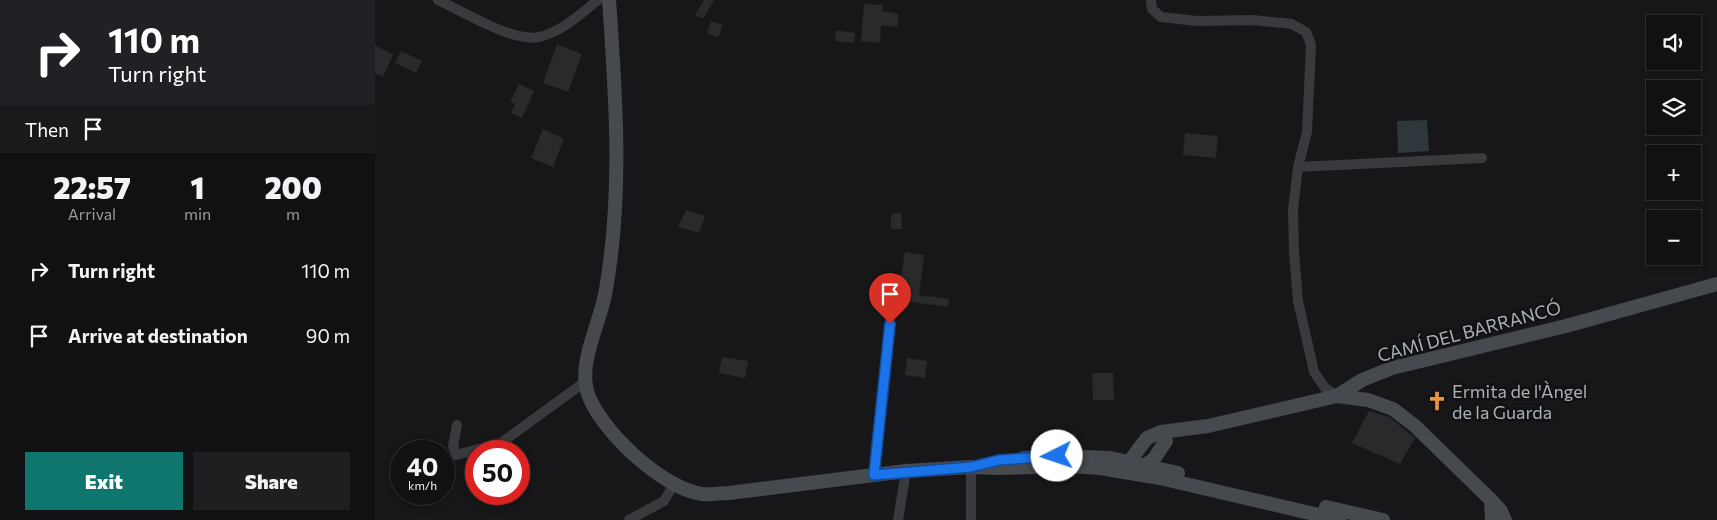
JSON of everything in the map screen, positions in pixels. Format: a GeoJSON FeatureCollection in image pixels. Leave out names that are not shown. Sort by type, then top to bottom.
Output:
{"type":"FeatureCollection","features":[{"type":"Feature","properties":{"kind":"main road"},"geometry":{"type":"LineString","coordinates":[[609,0],[617,138],[617,180],[608,275],[602,307],[585,370],[587,390],[594,410],[608,429],[642,462],[674,484],[701,494],[906,471],[971,467],[1090,467],[1160,478],[1340,520]]}},
{"type":"Feature","properties":{"kind":"main road","name":"CAMÍ DEL BARRANCÓ"},"geometry":{"type":"LineString","coordinates":[[1129,462],[1147,438],[1161,432],[1170,436],[1337,396],[1362,380],[1392,368],[1566,326],[1717,284]]}},
{"type":"Feature","properties":{"kind":"main road"},"geometry":{"type":"LineString","coordinates":[[1337,396],[1368,400],[1393,409],[1415,426],[1491,500],[1501,511],[1505,520]]}},
{"type":"Feature","properties":{"kind":"main road"},"geometry":{"type":"LineString","coordinates":[[1090,467],[1104,463],[1135,468],[1149,463],[1170,436]]}},
{"type":"Feature","properties":{"kind":"main road"},"geometry":{"type":"LineString","coordinates":[[1170,436],[1166,450],[1173,472]]}},
{"type":"Feature","properties":{"kind":"main road"},"geometry":{"type":"LineString","coordinates":[[1139,451],[1149,463],[1153,472],[1249,495],[1257,501]]}},
{"type":"Feature","properties":{"kind":"main road"},"geometry":{"type":"LineString","coordinates":[[971,467],[999,460],[1057,456],[1110,458],[1129,462],[1149,463],[1173,472],[1383,520]]}},
{"type":"Feature","properties":{"kind":"main road"},"geometry":{"type":"LineString","coordinates":[[1491,500],[1492,520]]}},
{"type":"Feature","properties":{"kind":"street"},"geometry":{"type":"LineString","coordinates":[[438,0],[514,37],[538,38],[566,26],[598,0]]}},
{"type":"Feature","properties":{"kind":"street"},"geometry":{"type":"LineString","coordinates":[[1151,0],[1152,9],[1161,17],[1197,21],[1251,20],[1292,24],[1306,32],[1311,45],[1309,105],[1307,132],[1298,167],[1293,209],[1298,301],[1314,372],[1325,388],[1337,396]]}},
{"type":"Feature","properties":{"kind":"street"},"geometry":{"type":"LineString","coordinates":[[1298,167],[1482,158]]}},
{"type":"Feature","properties":{"kind":"street"},"geometry":{"type":"LineString","coordinates":[[874,475],[890,324]]}},
{"type":"Feature","properties":{"kind":"street"},"geometry":{"type":"LineString","coordinates":[[457,425],[453,446],[455,454],[501,443],[547,412],[586,381]]}},
{"type":"Feature","properties":{"kind":"street"},"geometry":{"type":"LineString","coordinates":[[971,467],[971,520]]}},
{"type":"Feature","properties":{"kind":"street"},"geometry":{"type":"LineString","coordinates":[[898,520],[906,471]]}},
{"type":"Feature","properties":{"kind":"street"},"geometry":{"type":"LineString","coordinates":[[629,520],[664,501],[674,484]]}},
{"type":"Feature","properties":{"kind":"shaded area"},"geometry":{"type":"Polygon","coordinates":[[[1427,120],[1429,151],[1398,153],[1397,121],[1427,120]]]}},
{"type":"Feature","properties":{"kind":"building"},"geometry":{"type":"Polygon","coordinates":[[[704,0],[714,0],[703,19],[695,15],[704,0]]]}},
{"type":"Feature","properties":{"kind":"building"},"geometry":{"type":"Polygon","coordinates":[[[864,4],[883,5],[882,11],[899,14],[897,27],[881,25],[880,43],[861,41],[864,4]]]}},
{"type":"Feature","properties":{"kind":"building"},"geometry":{"type":"Polygon","coordinates":[[[711,21],[723,25],[718,37],[707,33],[711,21]]]}},
{"type":"Feature","properties":{"kind":"building"},"geometry":{"type":"Polygon","coordinates":[[[836,30],[855,33],[854,43],[835,41],[836,30]]]}},
{"type":"Feature","properties":{"kind":"building"},"geometry":{"type":"Polygon","coordinates":[[[557,44],[582,54],[568,92],[543,83],[557,44]]]}},
{"type":"Feature","properties":{"kind":"building"},"geometry":{"type":"Polygon","coordinates":[[[375,45],[393,55],[383,77],[375,73],[375,45]]]}},
{"type":"Feature","properties":{"kind":"building"},"geometry":{"type":"Polygon","coordinates":[[[401,51],[422,61],[416,73],[395,63],[401,51]]]}},
{"type":"Feature","properties":{"kind":"building"},"geometry":{"type":"Polygon","coordinates":[[[519,84],[534,91],[522,118],[511,113],[515,104],[510,102],[519,84]]]}},
{"type":"Feature","properties":{"kind":"building"},"geometry":{"type":"Polygon","coordinates":[[[543,129],[564,139],[553,167],[531,158],[543,129]]]}},
{"type":"Feature","properties":{"kind":"building"},"geometry":{"type":"Polygon","coordinates":[[[1185,133],[1218,136],[1216,158],[1183,155],[1185,133]]]}},
{"type":"Feature","properties":{"kind":"building"},"geometry":{"type":"Polygon","coordinates":[[[686,210],[705,216],[699,233],[678,227],[686,210]]]}},
{"type":"Feature","properties":{"kind":"building"},"geometry":{"type":"Polygon","coordinates":[[[901,213],[902,229],[891,229],[891,214],[901,213]]]}},
{"type":"Feature","properties":{"kind":"building"},"geometry":{"type":"Polygon","coordinates":[[[905,252],[924,255],[919,295],[949,299],[948,307],[897,300],[905,252]]]}},
{"type":"Feature","properties":{"kind":"building"},"geometry":{"type":"Polygon","coordinates":[[[722,357],[748,361],[745,378],[719,373],[722,357]]]}},
{"type":"Feature","properties":{"kind":"building"},"geometry":{"type":"Polygon","coordinates":[[[907,358],[927,361],[925,378],[905,375],[907,358]]]}},
{"type":"Feature","properties":{"kind":"building"},"geometry":{"type":"Polygon","coordinates":[[[1092,373],[1113,373],[1114,400],[1093,400],[1092,373]]]}},
{"type":"Feature","properties":{"kind":"building"},"geometry":{"type":"Polygon","coordinates":[[[1369,411],[1389,417],[1415,438],[1400,464],[1352,443],[1369,411]]]}},
{"type":"Feature","properties":{"kind":"place","name":"Ermita de l'Àngel de la Guarda"},"geometry":{"type":"Point","coordinates":[1437,401]}},
{"type":"Feature","properties":{"kind":"route"},"geometry":{"type":"LineString","coordinates":[[890,324],[874,475],[971,467],[999,460],[1057,456]]}}]}
